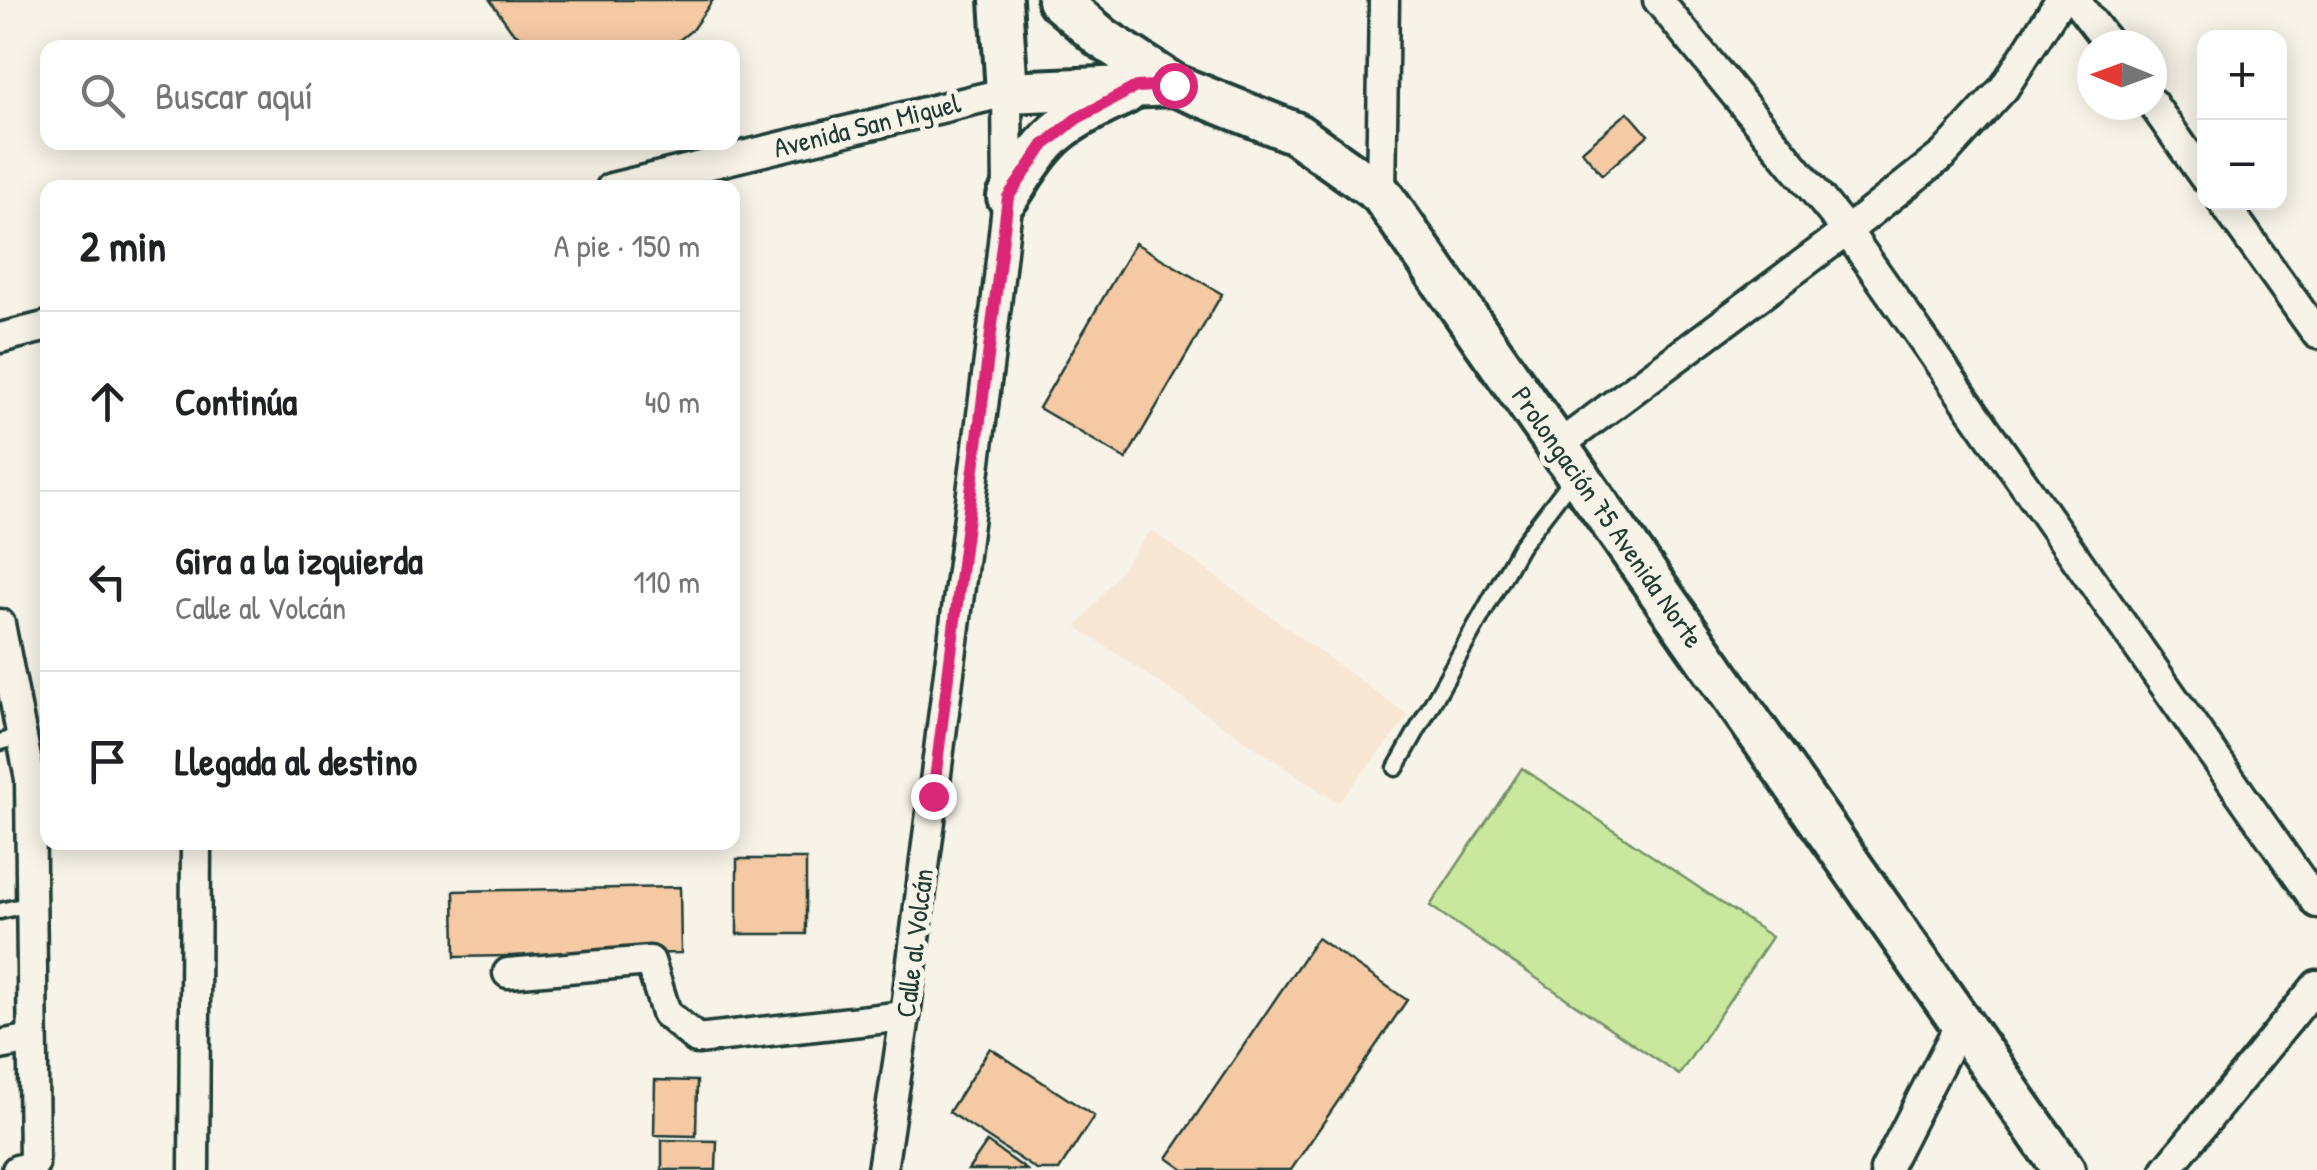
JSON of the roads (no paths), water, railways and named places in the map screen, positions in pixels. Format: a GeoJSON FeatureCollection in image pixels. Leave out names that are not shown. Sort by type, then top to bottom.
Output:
{"type":"FeatureCollection","features":[{"type":"Feature","properties":{"kind":"main road","name":"Calle al Volcán"},"geometry":{"type":"LineString","coordinates":[[1001,0],[1007,92]]}},
{"type":"Feature","properties":{"kind":"main road"},"geometry":{"type":"LineString","coordinates":[[1008,197],[1044,145],[1058,132],[1076,119],[1155,86],[1058,0]]}},
{"type":"Feature","properties":{"kind":"main road","name":"Prolongación 75 Avenida Norte"},"geometry":{"type":"LineString","coordinates":[[1007,92],[1155,86],[1296,133],[1381,194],[2064,1170]]}},
{"type":"Feature","properties":{"kind":"street"},"geometry":{"type":"LineString","coordinates":[[1381,194],[1384,0]]}},
{"type":"Feature","properties":{"kind":"street"},"geometry":{"type":"LineString","coordinates":[[1658,0],[1847,231],[2317,904]]}},
{"type":"Feature","properties":{"kind":"street"},"geometry":{"type":"LineString","coordinates":[[1567,459],[1944,154],[2004,88],[2060,0]]}},
{"type":"Feature","properties":{"kind":"street"},"geometry":{"type":"LineString","coordinates":[[2075,0],[2098,30]]}},
{"type":"Feature","properties":{"kind":"street","name":"Avenida San Miguel"},"geometry":{"type":"LineString","coordinates":[[644,180],[1007,92]]}},
{"type":"Feature","properties":{"kind":"street","name":"Calle al Volcán"},"geometry":{"type":"LineString","coordinates":[[882,1170],[905,1016],[1008,197],[1007,92]]}},
{"type":"Feature","properties":{"kind":"street"},"geometry":{"type":"LineString","coordinates":[[2163,120],[2197,167]]}},
{"type":"Feature","properties":{"kind":"street"},"geometry":{"type":"LineString","coordinates":[[2229,210],[2317,334]]}},
{"type":"Feature","properties":{"kind":"street"},"geometry":{"type":"LineString","coordinates":[[0,338],[40,328]]}},
{"type":"Feature","properties":{"kind":"street"},"geometry":{"type":"LineString","coordinates":[[0,624],[11,739],[30,779],[34,1165],[17,1170]]}},
{"type":"Feature","properties":{"kind":"street"},"geometry":{"type":"LineString","coordinates":[[194,1170],[196,850]]}},
{"type":"Feature","properties":{"kind":"street"},"geometry":{"type":"LineString","coordinates":[[508,973],[650,962],[666,1013],[697,1038],[905,1016]]}},
{"type":"Feature","properties":{"kind":"street"},"geometry":{"type":"LineString","coordinates":[[2166,1170],[2317,985]]}},
{"type":"Feature","properties":{"kind":"street"},"geometry":{"type":"LineString","coordinates":[[1886,1170],[1961,1022]]}},
{"type":"Feature","properties":{"kind":"street"},"geometry":{"type":"LineString","coordinates":[[0,1045],[32,1039]]}},
{"type":"Feature","properties":{"kind":"lane"},"geometry":{"type":"LineString","coordinates":[[1396,768],[1567,459]]}},
{"type":"Feature","properties":{"kind":"lane"},"geometry":{"type":"LineString","coordinates":[[0,912],[31,904]]}}]}
